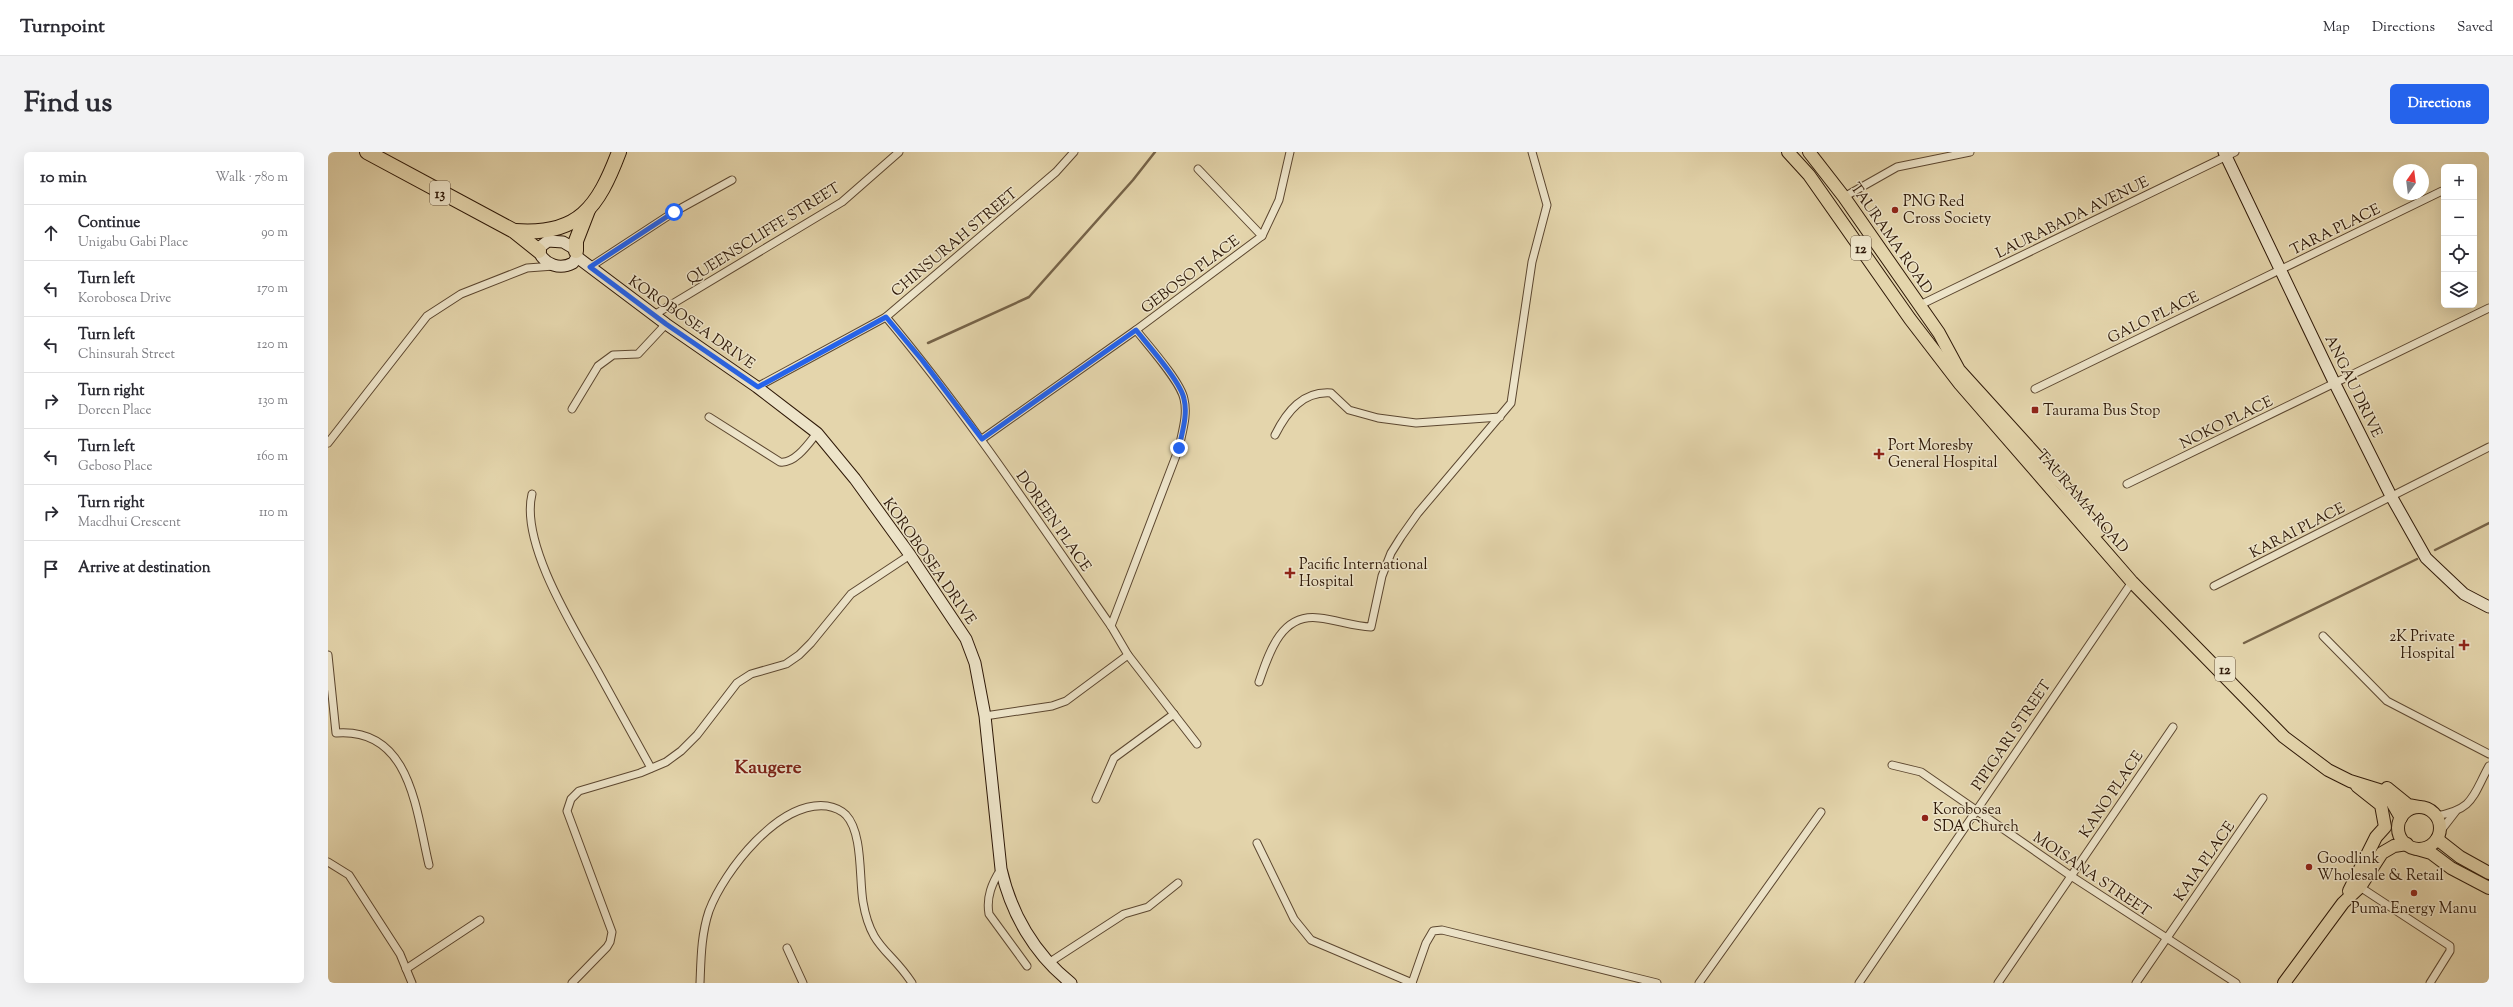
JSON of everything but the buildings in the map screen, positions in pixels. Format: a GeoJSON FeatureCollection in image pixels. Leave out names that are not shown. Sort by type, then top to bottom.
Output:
{"type":"FeatureCollection","features":[{"type":"Feature","properties":{"kind":"highway","name":"13"},"geometry":{"type":"LineString","coordinates":[[367,152],[514,231],[538,233],[554,230],[588,210],[606,186],[619,152]]}},
{"type":"Feature","properties":{"kind":"highway"},"geometry":{"type":"LineString","coordinates":[[576,254],[576,241],[588,210]]}},
{"type":"Feature","properties":{"kind":"highway"},"geometry":{"type":"LineString","coordinates":[[514,231],[540,252]]}},
{"type":"Feature","properties":{"kind":"main road","name":"TAURAMA ROAD"},"geometry":{"type":"LineString","coordinates":[[1788,152],[1809,175],[1910,319],[1960,384],[2132,582],[2284,737],[2308,756],[2350,781],[2379,790],[2389,797],[2400,823]]}},
{"type":"Feature","properties":{"kind":"main road","name":"TAURAMA ROAD"},"geometry":{"type":"LineString","coordinates":[[1809,152],[1844,197],[1939,332],[1959,370],[2064,487],[2131,571],[2202,646],[2316,756],[2336,768],[2380,784],[2392,790],[2408,805],[2419,807]]}},
{"type":"Feature","properties":{"kind":"main road","name":"ANGAU DRIVE"},"geometry":{"type":"LineString","coordinates":[[2228,154],[2335,384],[2391,496],[2426,558],[2464,594],[2489,607]]}},
{"type":"Feature","properties":{"kind":"main road"},"geometry":{"type":"LineString","coordinates":[[567,266],[573,263],[576,254],[569,244],[553,241],[540,247],[540,252],[547,262],[556,266],[589,267]]}},
{"type":"Feature","properties":{"kind":"main road","name":"KOROBOSEA DRIVE"},"geometry":{"type":"LineString","coordinates":[[576,254],[589,267],[666,324],[758,387],[817,433],[855,479],[910,555],[972,651],[985,716],[1000,869],[1006,893],[1018,921],[1050,962],[1071,983]]}},
{"type":"Feature","properties":{"kind":"main road"},"geometry":{"type":"LineString","coordinates":[[2343,903],[2376,837],[2385,827],[2381,805],[2350,781]]}},
{"type":"Feature","properties":{"kind":"main road"},"geometry":{"type":"LineString","coordinates":[[2376,837],[2400,823],[2407,811],[2419,807]]}},
{"type":"Feature","properties":{"kind":"main road","name":"12"},"geometry":{"type":"LineString","coordinates":[[2419,807],[2426,808],[2436,816]]}},
{"type":"Feature","properties":{"kind":"main road"},"geometry":{"type":"LineString","coordinates":[[2284,983],[2343,903],[2360,886],[2382,853],[2394,846],[2428,847],[2438,836],[2440,827],[2436,816]]}},
{"type":"Feature","properties":{"kind":"main road","name":"12"},"geometry":{"type":"LineString","coordinates":[[2400,823],[2402,839],[2411,846]]}},
{"type":"Feature","properties":{"kind":"main road"},"geometry":{"type":"LineString","coordinates":[[2438,836],[2460,857],[2489,873]]}},
{"type":"Feature","properties":{"kind":"main road"},"geometry":{"type":"LineString","coordinates":[[2411,846],[2430,853],[2451,868],[2489,888]]}},
{"type":"Feature","properties":{"kind":"street","name":"QUEENSCLIFFE STREET"},"geometry":{"type":"LineString","coordinates":[[654,315],[842,202],[899,152]]}},
{"type":"Feature","properties":{"kind":"street","name":"CHINSURAH STREET"},"geometry":{"type":"LineString","coordinates":[[758,387],[886,317],[1056,172],[1074,152]]}},
{"type":"Feature","properties":{"kind":"street","name":"GEBOSO PLACE"},"geometry":{"type":"LineString","coordinates":[[982,439],[1136,330],[1262,236],[1279,200],[1290,152]]}},
{"type":"Feature","properties":{"kind":"street"},"geometry":{"type":"LineString","coordinates":[[1260,682],[1271,648],[1280,634],[1297,620],[1318,618],[1346,625],[1371,628],[1382,576],[1391,553],[1401,536],[1418,513],[1511,403],[1532,262],[1547,205],[1532,152]]}},
{"type":"Feature","properties":{"kind":"street"},"geometry":{"type":"LineString","coordinates":[[1844,197],[1897,168],[1970,152]]}},
{"type":"Feature","properties":{"kind":"street","name":"LAURABADA AVENUE"},"geometry":{"type":"LineString","coordinates":[[1920,305],[2228,154]]}},
{"type":"Feature","properties":{"kind":"street"},"geometry":{"type":"LineString","coordinates":[[1198,169],[1262,236]]}},
{"type":"Feature","properties":{"kind":"street"},"geometry":{"type":"LineString","coordinates":[[589,267],[674,212],[732,180]]}},
{"type":"Feature","properties":{"kind":"street","name":"TARA PLACE"},"geometry":{"type":"LineString","coordinates":[[2281,270],[2441,191]]}},
{"type":"Feature","properties":{"kind":"street"},"geometry":{"type":"LineString","coordinates":[[527,268],[540,252]]}},
{"type":"Feature","properties":{"kind":"street"},"geometry":{"type":"LineString","coordinates":[[328,443],[427,316],[461,294],[527,268],[556,266]]}},
{"type":"Feature","properties":{"kind":"street","name":"GALO PLACE"},"geometry":{"type":"LineString","coordinates":[[2035,389],[2281,270]]}},
{"type":"Feature","properties":{"kind":"street","name":"NOKO PLACE"},"geometry":{"type":"LineString","coordinates":[[2127,484],[2489,308]]}},
{"type":"Feature","properties":{"kind":"street","name":"DOREEN PLACE"},"geometry":{"type":"LineString","coordinates":[[886,317],[922,360],[982,439],[1111,626],[1128,655],[1196,744]]}},
{"type":"Feature","properties":{"kind":"street"},"geometry":{"type":"LineString","coordinates":[[572,409],[598,366],[613,355],[638,354],[666,324]]}},
{"type":"Feature","properties":{"kind":"street"},"geometry":{"type":"LineString","coordinates":[[1111,626],[1179,448],[1185,419],[1184,397],[1167,369],[1136,330]]}},
{"type":"Feature","properties":{"kind":"street"},"geometry":{"type":"LineString","coordinates":[[1275,435],[1286,413],[1318,392],[1332,393],[1350,410],[1378,418],[1416,423],[1500,417]]}},
{"type":"Feature","properties":{"kind":"street"},"geometry":{"type":"LineString","coordinates":[[709,417],[759,451],[780,462],[786,462],[802,450],[817,433]]}},
{"type":"Feature","properties":{"kind":"street","name":"KARAI PLACE"},"geometry":{"type":"LineString","coordinates":[[2214,586],[2489,447]]}},
{"type":"Feature","properties":{"kind":"street"},"geometry":{"type":"LineString","coordinates":[[532,494],[529,507],[542,564],[560,604],[651,768]]}},
{"type":"Feature","properties":{"kind":"street"},"geometry":{"type":"LineString","coordinates":[[572,983],[607,947],[612,932],[567,811],[571,799],[579,791],[619,780],[651,768],[681,752],[697,735],[737,683],[751,674],[786,664],[799,655],[811,644],[851,594],[910,555]]}},
{"type":"Feature","properties":{"kind":"street","name":"PIPIGARI STREET"},"geometry":{"type":"LineString","coordinates":[[1859,983],[2132,582]]}},
{"type":"Feature","properties":{"kind":"street"},"geometry":{"type":"LineString","coordinates":[[2322,636],[2387,701],[2489,754]]}},
{"type":"Feature","properties":{"kind":"street"},"geometry":{"type":"LineString","coordinates":[[328,655],[336,733]]}},
{"type":"Feature","properties":{"kind":"street"},"geometry":{"type":"LineString","coordinates":[[985,716],[1052,706],[1066,701],[1128,655]]}},
{"type":"Feature","properties":{"kind":"street"},"geometry":{"type":"LineString","coordinates":[[1096,799],[1114,758],[1174,714]]}},
{"type":"Feature","properties":{"kind":"street","name":"KANO PLACE"},"geometry":{"type":"LineString","coordinates":[[1998,983],[2173,728]]}},
{"type":"Feature","properties":{"kind":"street"},"geometry":{"type":"LineString","coordinates":[[328,736],[336,733],[350,732],[376,739],[405,771],[429,865]]}},
{"type":"Feature","properties":{"kind":"street","name":"MOISANA STREET"},"geometry":{"type":"LineString","coordinates":[[1892,764],[1921,772],[2071,876],[2236,983]]}},
{"type":"Feature","properties":{"kind":"street"},"geometry":{"type":"LineString","coordinates":[[2438,836],[2457,811],[2471,801],[2489,766]]}},
{"type":"Feature","properties":{"kind":"street","name":"KAIA PLACE"},"geometry":{"type":"LineString","coordinates":[[2136,983],[2263,798]]}},
{"type":"Feature","properties":{"kind":"street"},"geometry":{"type":"LineString","coordinates":[[700,983],[701,944],[709,912],[720,887],[746,853],[778,822],[800,810],[823,806],[839,810],[850,820],[857,840],[863,902],[868,925],[885,953],[912,983]]}},
{"type":"Feature","properties":{"kind":"street"},"geometry":{"type":"LineString","coordinates":[[2436,816],[2457,811]]}},
{"type":"Feature","properties":{"kind":"street"},"geometry":{"type":"LineString","coordinates":[[1698,983],[1821,812]]}},
{"type":"Feature","properties":{"kind":"street"},"geometry":{"type":"LineString","coordinates":[[1257,844],[1294,919],[1312,940],[1412,983],[1426,943],[1433,931],[1442,930],[1657,983]]}},
{"type":"Feature","properties":{"kind":"street"},"geometry":{"type":"LineString","coordinates":[[328,862],[349,875],[400,954],[412,983]]}},
{"type":"Feature","properties":{"kind":"street"},"geometry":{"type":"LineString","coordinates":[[1000,869],[991,886],[988,906],[989,914],[1027,966]]}},
{"type":"Feature","properties":{"kind":"street"},"geometry":{"type":"LineString","coordinates":[[1050,962],[1124,914],[1148,907],[1178,883]]}},
{"type":"Feature","properties":{"kind":"street"},"geometry":{"type":"LineString","coordinates":[[2360,886],[2450,946],[2450,951],[2430,983]]}},
{"type":"Feature","properties":{"kind":"street"},"geometry":{"type":"LineString","coordinates":[[406,969],[480,920]]}},
{"type":"Feature","properties":{"kind":"street"},"geometry":{"type":"LineString","coordinates":[[787,948],[803,983]]}},
{"type":"Feature","properties":{"kind":"waterway"},"geometry":{"type":"LineString","coordinates":[[928,343],[1029,297],[1133,180],[1155,152]]}},
{"type":"Feature","properties":{"kind":"waterway"},"geometry":{"type":"LineString","coordinates":[[2435,550],[2489,523]]}},
{"type":"Feature","properties":{"kind":"waterway"},"geometry":{"type":"LineString","coordinates":[[2244,643],[2417,559]]}},
{"type":"Feature","properties":{"kind":"place","name":"PNG Red Cross Society"},"geometry":{"type":"Point","coordinates":[1895,210]}},
{"type":"Feature","properties":{"kind":"place","name":"Taurama Bus Stop"},"geometry":{"type":"Point","coordinates":[2035,410]}},
{"type":"Feature","properties":{"kind":"place","name":"Port Moresby General Hospital"},"geometry":{"type":"Point","coordinates":[1879,454]}},
{"type":"Feature","properties":{"kind":"place","name":"Pacific International Hospital"},"geometry":{"type":"Point","coordinates":[1290,573]}},
{"type":"Feature","properties":{"kind":"place","name":"2K Private Hospital"},"geometry":{"type":"Point","coordinates":[2464,645]}},
{"type":"Feature","properties":{"kind":"place","name":"Korobosea SDA Church"},"geometry":{"type":"Point","coordinates":[1925,818]}},
{"type":"Feature","properties":{"kind":"place","name":"Goodlink Wholesale & Retail"},"geometry":{"type":"Point","coordinates":[2309,867]}},
{"type":"Feature","properties":{"kind":"place","name":"Puma Energy Manu"},"geometry":{"type":"Point","coordinates":[2414,893]}},
{"type":"Feature","properties":{"kind":"district","name":"Kaugere"},"geometry":{"type":"Point","coordinates":[768,766]}},
{"type":"Feature","properties":{"kind":"route"},"geometry":{"type":"LineString","coordinates":[[674,212],[590,267],[666,324],[758,387],[886,317],[922,360],[982,439],[1136,330],[1167,369],[1184,397],[1185,419],[1179,448]]}}]}
